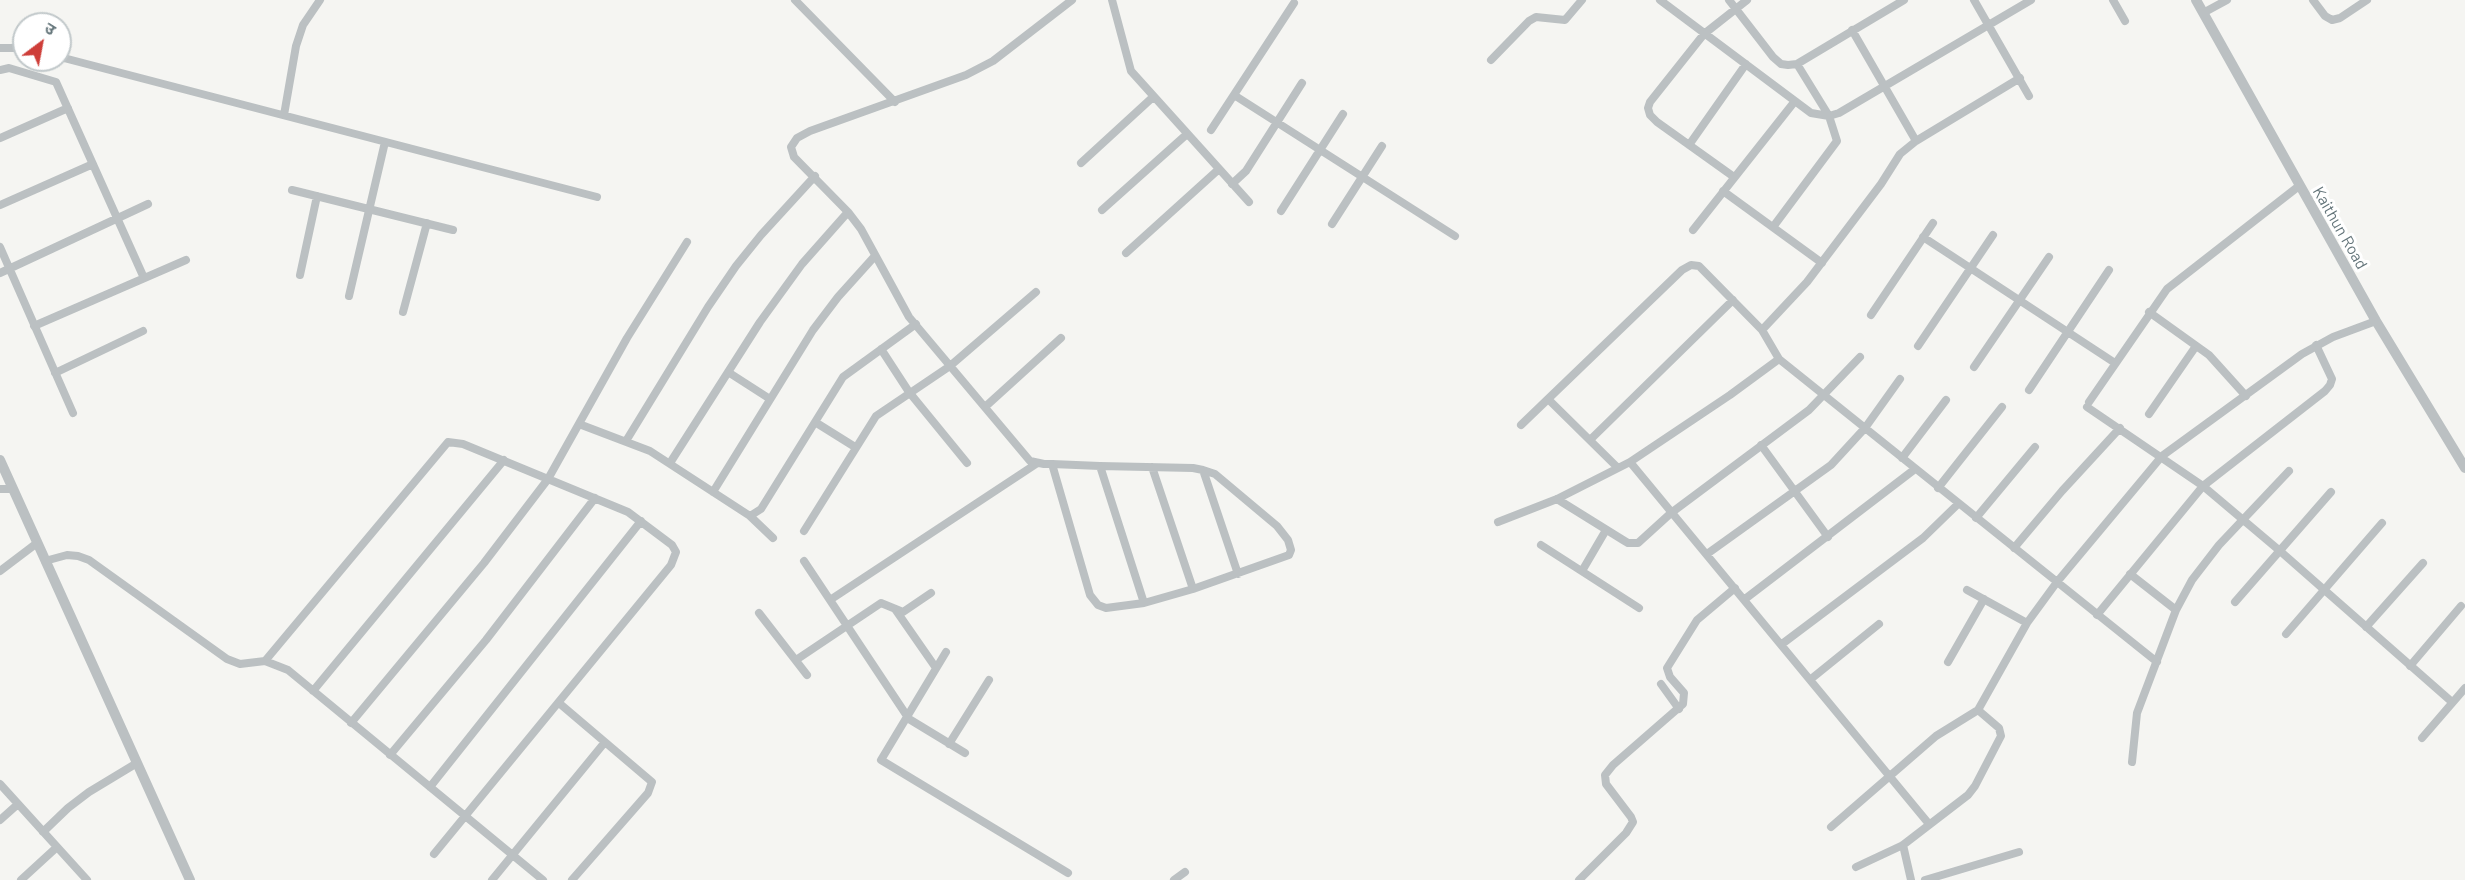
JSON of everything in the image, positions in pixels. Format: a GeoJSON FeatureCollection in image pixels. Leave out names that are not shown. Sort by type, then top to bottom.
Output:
{"type":"FeatureCollection","features":[{"type":"Feature","properties":{"kind":"street"},"geometry":{"type":"LineString","coordinates":[[284,115],[296,46],[303,25],[320,0]]}},
{"type":"Feature","properties":{"kind":"street"},"geometry":{"type":"LineString","coordinates":[[795,0],[895,102]]}},
{"type":"Feature","properties":{"kind":"street"},"geometry":{"type":"LineString","coordinates":[[1036,464],[1023,455],[916,324],[897,298],[861,230],[848,212],[794,157],[791,147],[798,138],[810,131],[966,75],[993,61],[1072,0]]}},
{"type":"Feature","properties":{"kind":"street"},"geometry":{"type":"LineString","coordinates":[[1112,0],[1131,71],[1249,202]]}},
{"type":"Feature","properties":{"kind":"street"},"geometry":{"type":"LineString","coordinates":[[1491,60],[1529,21],[1536,17],[1565,20],[1582,0]]}},
{"type":"Feature","properties":{"kind":"street"},"geometry":{"type":"LineString","coordinates":[[1660,0],[1795,101],[1811,112],[1829,117],[2031,0]]}},
{"type":"Feature","properties":{"kind":"street"},"geometry":{"type":"LineString","coordinates":[[1729,0],[1781,64],[1797,64],[1904,0]]}},
{"type":"Feature","properties":{"kind":"street"},"geometry":{"type":"LineString","coordinates":[[1734,177],[1657,122],[1648,108],[1650,102],[1704,34],[1747,0]]}},
{"type":"Feature","properties":{"kind":"street"},"geometry":{"type":"LineString","coordinates":[[1974,0],[2029,96]]}},
{"type":"Feature","properties":{"kind":"street"},"geometry":{"type":"LineString","coordinates":[[2113,0],[2126,21]]}},
{"type":"Feature","properties":{"kind":"street","name":"Kaithun Road"},"geometry":{"type":"LineString","coordinates":[[2196,0],[2376,321],[2452,446],[2463,455],[2465,468]]}},
{"type":"Feature","properties":{"kind":"street"},"geometry":{"type":"LineString","coordinates":[[2203,12],[2227,0]]}},
{"type":"Feature","properties":{"kind":"street"},"geometry":{"type":"LineString","coordinates":[[2313,0],[2325,16],[2332,20],[2340,18],[2367,0]]}},
{"type":"Feature","properties":{"kind":"street"},"geometry":{"type":"LineString","coordinates":[[1211,130],[1294,3]]}},
{"type":"Feature","properties":{"kind":"street"},"geometry":{"type":"LineString","coordinates":[[1852,30],[1916,141]]}},
{"type":"Feature","properties":{"kind":"street"},"geometry":{"type":"LineString","coordinates":[[72,60],[597,197]]}},
{"type":"Feature","properties":{"kind":"street"},"geometry":{"type":"LineString","coordinates":[[1689,145],[1746,64]]}},
{"type":"Feature","properties":{"kind":"street"},"geometry":{"type":"LineString","coordinates":[[1773,227],[1837,141],[1829,117],[1797,64]]}},
{"type":"Feature","properties":{"kind":"street"},"geometry":{"type":"LineString","coordinates":[[0,70],[9,68],[56,82],[144,278]]}},
{"type":"Feature","properties":{"kind":"street"},"geometry":{"type":"LineString","coordinates":[[1762,330],[1808,282],[1881,184],[1894,160],[1916,141],[2020,78]]}},
{"type":"Feature","properties":{"kind":"street"},"geometry":{"type":"LineString","coordinates":[[1232,184],[1246,171],[1302,84]]}},
{"type":"Feature","properties":{"kind":"street"},"geometry":{"type":"LineString","coordinates":[[1234,95],[1455,236]]}},
{"type":"Feature","properties":{"kind":"street"},"geometry":{"type":"LineString","coordinates":[[1081,163],[1153,97]]}},
{"type":"Feature","properties":{"kind":"street"},"geometry":{"type":"LineString","coordinates":[[1693,230],[1795,101]]}},
{"type":"Feature","properties":{"kind":"street"},"geometry":{"type":"LineString","coordinates":[[0,138],[68,108]]}},
{"type":"Feature","properties":{"kind":"street"},"geometry":{"type":"LineString","coordinates":[[1281,211],[1343,114]]}},
{"type":"Feature","properties":{"kind":"street"},"geometry":{"type":"LineString","coordinates":[[1102,210],[1187,134]]}},
{"type":"Feature","properties":{"kind":"street"},"geometry":{"type":"LineString","coordinates":[[350,296],[385,142]]}},
{"type":"Feature","properties":{"kind":"street"},"geometry":{"type":"LineString","coordinates":[[1332,224],[1382,146]]}},
{"type":"Feature","properties":{"kind":"street"},"geometry":{"type":"LineString","coordinates":[[0,205],[93,164]]}},
{"type":"Feature","properties":{"kind":"street"},"geometry":{"type":"LineString","coordinates":[[1126,253],[1219,169]]}},
{"type":"Feature","properties":{"kind":"street"},"geometry":{"type":"LineString","coordinates":[[626,441],[708,307],[736,266],[814,176]]}},
{"type":"Feature","properties":{"kind":"street"},"geometry":{"type":"LineString","coordinates":[[2299,186],[2167,289],[2149,312],[2088,404],[2203,486],[2280,550],[2452,702]]}},
{"type":"Feature","properties":{"kind":"street"},"geometry":{"type":"LineString","coordinates":[[291,190],[453,230]]}},
{"type":"Feature","properties":{"kind":"street"},"geometry":{"type":"LineString","coordinates":[[1723,191],[1822,263]]}},
{"type":"Feature","properties":{"kind":"street"},"geometry":{"type":"LineString","coordinates":[[300,274],[316,196]]}},
{"type":"Feature","properties":{"kind":"street"},"geometry":{"type":"LineString","coordinates":[[0,273],[148,204]]}},
{"type":"Feature","properties":{"kind":"street"},"geometry":{"type":"LineString","coordinates":[[670,463],[760,322],[802,264],[848,212]]}},
{"type":"Feature","properties":{"kind":"street"},"geometry":{"type":"LineString","coordinates":[[403,312],[427,223]]}},
{"type":"Feature","properties":{"kind":"street"},"geometry":{"type":"LineString","coordinates":[[1871,315],[1933,223]]}},
{"type":"Feature","properties":{"kind":"street"},"geometry":{"type":"LineString","coordinates":[[1918,346],[1993,235]]}},
{"type":"Feature","properties":{"kind":"street"},"geometry":{"type":"LineString","coordinates":[[1923,237],[2115,363]]}},
{"type":"Feature","properties":{"kind":"street"},"geometry":{"type":"LineString","coordinates":[[351,723],[484,563],[548,479],[627,338],[687,242]]}},
{"type":"Feature","properties":{"kind":"street"},"geometry":{"type":"LineString","coordinates":[[0,247],[73,413]]}},
{"type":"Feature","properties":{"kind":"street"},"geometry":{"type":"LineString","coordinates":[[713,492],[813,330],[874,256]]}},
{"type":"Feature","properties":{"kind":"street"},"geometry":{"type":"LineString","coordinates":[[1974,367],[2049,257]]}},
{"type":"Feature","properties":{"kind":"street"},"geometry":{"type":"LineString","coordinates":[[34,326],[186,260]]}},
{"type":"Feature","properties":{"kind":"street"},"geometry":{"type":"LineString","coordinates":[[1521,425],[1682,270],[1691,265],[1699,266],[1762,330],[1779,359],[2157,662]]}},
{"type":"Feature","properties":{"kind":"street"},"geometry":{"type":"LineString","coordinates":[[2030,390],[2109,270]]}},
{"type":"Feature","properties":{"kind":"street"},"geometry":{"type":"LineString","coordinates":[[804,531],[876,416],[950,366],[1036,292]]}},
{"type":"Feature","properties":{"kind":"street"},"geometry":{"type":"LineString","coordinates":[[1591,439],[1733,300]]}},
{"type":"Feature","properties":{"kind":"street"},"geometry":{"type":"LineString","coordinates":[[2149,312],[2209,355],[2246,396]]}},
{"type":"Feature","properties":{"kind":"street"},"geometry":{"type":"LineString","coordinates":[[1831,827],[1936,736],[1978,710],[2027,623],[2057,582],[2162,456],[2316,345],[2376,321]]}},
{"type":"Feature","properties":{"kind":"street"},"geometry":{"type":"LineString","coordinates":[[750,516],[761,509],[843,377],[916,324]]}},
{"type":"Feature","properties":{"kind":"street"},"geometry":{"type":"LineString","coordinates":[[55,373],[143,332]]}},
{"type":"Feature","properties":{"kind":"street"},"geometry":{"type":"LineString","coordinates":[[985,407],[1061,338]]}},
{"type":"Feature","properties":{"kind":"street"},"geometry":{"type":"LineString","coordinates":[[2097,615],[2203,486],[2330,385],[2332,379],[2316,345]]}},
{"type":"Feature","properties":{"kind":"street"},"geometry":{"type":"LineString","coordinates":[[2149,414],[2196,346]]}},
{"type":"Feature","properties":{"kind":"street"},"geometry":{"type":"LineString","coordinates":[[881,349],[909,392],[967,463]]}},
{"type":"Feature","properties":{"kind":"street"},"geometry":{"type":"LineString","coordinates":[[1557,499],[1628,543],[1638,543],[1671,513],[1809,410],[1860,357]]}},
{"type":"Feature","properties":{"kind":"street"},"geometry":{"type":"LineString","coordinates":[[1498,522],[1557,499],[1630,462],[1779,359]]}},
{"type":"Feature","properties":{"kind":"street"},"geometry":{"type":"LineString","coordinates":[[728,372],[770,399]]}},
{"type":"Feature","properties":{"kind":"street"},"geometry":{"type":"LineString","coordinates":[[1707,554],[1831,465],[1865,428],[1900,379]]}},
{"type":"Feature","properties":{"kind":"street"},"geometry":{"type":"LineString","coordinates":[[1548,399],[1618,468]]}},
{"type":"Feature","properties":{"kind":"street"},"geometry":{"type":"LineString","coordinates":[[1902,458],[1946,400]]}},
{"type":"Feature","properties":{"kind":"street"},"geometry":{"type":"LineString","coordinates":[[1938,488],[2002,407]]}},
{"type":"Feature","properties":{"kind":"street"},"geometry":{"type":"LineString","coordinates":[[815,422],[855,447]]}},
{"type":"Feature","properties":{"kind":"street"},"geometry":{"type":"LineString","coordinates":[[579,424],[626,441],[670,463],[750,516],[773,538]]}},
{"type":"Feature","properties":{"kind":"street"},"geometry":{"type":"LineString","coordinates":[[2014,548],[2062,490],[2120,428]]}},
{"type":"Feature","properties":{"kind":"street"},"geometry":{"type":"LineString","coordinates":[[265,661],[448,442],[456,442],[504,460],[627,512],[672,545],[676,552],[675,558],[434,854]]}},
{"type":"Feature","properties":{"kind":"street"},"geometry":{"type":"LineString","coordinates":[[1761,445],[1828,537]]}},
{"type":"Feature","properties":{"kind":"street"},"geometry":{"type":"LineString","coordinates":[[1976,518],[2035,447]]}},
{"type":"Feature","properties":{"kind":"street"},"geometry":{"type":"LineString","coordinates":[[0,460],[190,880]]}},
{"type":"Feature","properties":{"kind":"street"},"geometry":{"type":"LineString","coordinates":[[313,691],[504,460]]}},
{"type":"Feature","properties":{"kind":"street"},"geometry":{"type":"LineString","coordinates":[[1630,462],[1929,824]]}},
{"type":"Feature","properties":{"kind":"street"},"geometry":{"type":"LineString","coordinates":[[830,600],[1036,464],[1052,464],[1152,467],[1203,470],[1215,474],[1277,526],[1288,540],[1291,550],[1289,555],[1193,589],[1144,603],[1106,608],[1093,601],[1052,464]]}},
{"type":"Feature","properties":{"kind":"street"},"geometry":{"type":"LineString","coordinates":[[1100,466],[1144,603]]}},
{"type":"Feature","properties":{"kind":"street"},"geometry":{"type":"LineString","coordinates":[[1152,467],[1193,589]]}},
{"type":"Feature","properties":{"kind":"street"},"geometry":{"type":"LineString","coordinates":[[1745,599],[1915,469]]}},
{"type":"Feature","properties":{"kind":"street"},"geometry":{"type":"LineString","coordinates":[[1203,470],[1238,574]]}},
{"type":"Feature","properties":{"kind":"street"},"geometry":{"type":"LineString","coordinates":[[2132,762],[2137,713],[2176,610],[2193,580],[2243,519],[2289,471]]}},
{"type":"Feature","properties":{"kind":"street"},"geometry":{"type":"LineString","coordinates":[[0,489],[13,489]]}},
{"type":"Feature","properties":{"kind":"street"},"geometry":{"type":"LineString","coordinates":[[2235,602],[2331,492]]}},
{"type":"Feature","properties":{"kind":"street"},"geometry":{"type":"LineString","coordinates":[[390,755],[486,640],[596,498]]}},
{"type":"Feature","properties":{"kind":"street"},"geometry":{"type":"LineString","coordinates":[[1782,644],[1923,538],[1958,504]]}},
{"type":"Feature","properties":{"kind":"street"},"geometry":{"type":"LineString","coordinates":[[430,787],[641,521]]}},
{"type":"Feature","properties":{"kind":"street"},"geometry":{"type":"LineString","coordinates":[[2286,634],[2382,523]]}},
{"type":"Feature","properties":{"kind":"street"},"geometry":{"type":"LineString","coordinates":[[1582,571],[1606,530]]}},
{"type":"Feature","properties":{"kind":"street"},"geometry":{"type":"LineString","coordinates":[[0,572],[37,543]]}},
{"type":"Feature","properties":{"kind":"street"},"geometry":{"type":"LineString","coordinates":[[1541,545],[1640,608]]}},
{"type":"Feature","properties":{"kind":"street"},"geometry":{"type":"LineString","coordinates":[[45,561],[68,555],[89,560],[227,659],[240,664],[265,661],[288,670],[543,880]]}},
{"type":"Feature","properties":{"kind":"street"},"geometry":{"type":"LineString","coordinates":[[804,561],[908,717],[965,753]]}},
{"type":"Feature","properties":{"kind":"street"},"geometry":{"type":"LineString","coordinates":[[2366,627],[2423,563]]}},
{"type":"Feature","properties":{"kind":"street"},"geometry":{"type":"LineString","coordinates":[[2130,574],[2176,610]]}},
{"type":"Feature","properties":{"kind":"street"},"geometry":{"type":"LineString","coordinates":[[1579,880],[1626,833],[1633,822],[1606,784],[1605,775],[1613,765],[1683,704],[1684,693],[1670,677],[1667,668],[1697,620],[1735,588]]}},
{"type":"Feature","properties":{"kind":"street"},"geometry":{"type":"LineString","coordinates":[[1967,590],[2027,623]]}},
{"type":"Feature","properties":{"kind":"street"},"geometry":{"type":"LineString","coordinates":[[796,660],[882,603],[903,612],[931,593]]}},
{"type":"Feature","properties":{"kind":"street"},"geometry":{"type":"LineString","coordinates":[[1948,662],[1984,599]]}},
{"type":"Feature","properties":{"kind":"street"},"geometry":{"type":"LineString","coordinates":[[2410,666],[2461,606]]}},
{"type":"Feature","properties":{"kind":"street"},"geometry":{"type":"LineString","coordinates":[[895,608],[936,668]]}},
{"type":"Feature","properties":{"kind":"street"},"geometry":{"type":"LineString","coordinates":[[759,613],[807,675]]}},
{"type":"Feature","properties":{"kind":"street"},"geometry":{"type":"LineString","coordinates":[[1811,679],[1879,624]]}},
{"type":"Feature","properties":{"kind":"street"},"geometry":{"type":"LineString","coordinates":[[946,652],[881,760],[1068,873]]}},
{"type":"Feature","properties":{"kind":"street"},"geometry":{"type":"LineString","coordinates":[[950,744],[989,680]]}},
{"type":"Feature","properties":{"kind":"street"},"geometry":{"type":"LineString","coordinates":[[1661,684],[1679,709]]}},
{"type":"Feature","properties":{"kind":"street"},"geometry":{"type":"LineString","coordinates":[[2422,738],[2465,688]]}},
{"type":"Feature","properties":{"kind":"street"},"geometry":{"type":"LineString","coordinates":[[559,703],[652,782],[651,788],[572,880]]}},
{"type":"Feature","properties":{"kind":"street"},"geometry":{"type":"LineString","coordinates":[[1856,867],[1903,845],[1968,795],[1975,786],[2001,736],[1999,728],[1978,710]]}},
{"type":"Feature","properties":{"kind":"street"},"geometry":{"type":"LineString","coordinates":[[492,880],[605,742]]}},
{"type":"Feature","properties":{"kind":"street"},"geometry":{"type":"LineString","coordinates":[[43,832],[68,808],[122,770],[137,763]]}},
{"type":"Feature","properties":{"kind":"street"},"geometry":{"type":"LineString","coordinates":[[0,784],[87,880]]}},
{"type":"Feature","properties":{"kind":"street"},"geometry":{"type":"LineString","coordinates":[[0,820],[18,804]]}},
{"type":"Feature","properties":{"kind":"street"},"geometry":{"type":"LineString","coordinates":[[1903,845],[1911,880]]}},
{"type":"Feature","properties":{"kind":"street"},"geometry":{"type":"LineString","coordinates":[[21,880],[57,848]]}},
{"type":"Feature","properties":{"kind":"street"},"geometry":{"type":"LineString","coordinates":[[1925,880],[2019,852]]}},
{"type":"Feature","properties":{"kind":"street"},"geometry":{"type":"LineString","coordinates":[[1174,880],[1185,872]]}}]}
